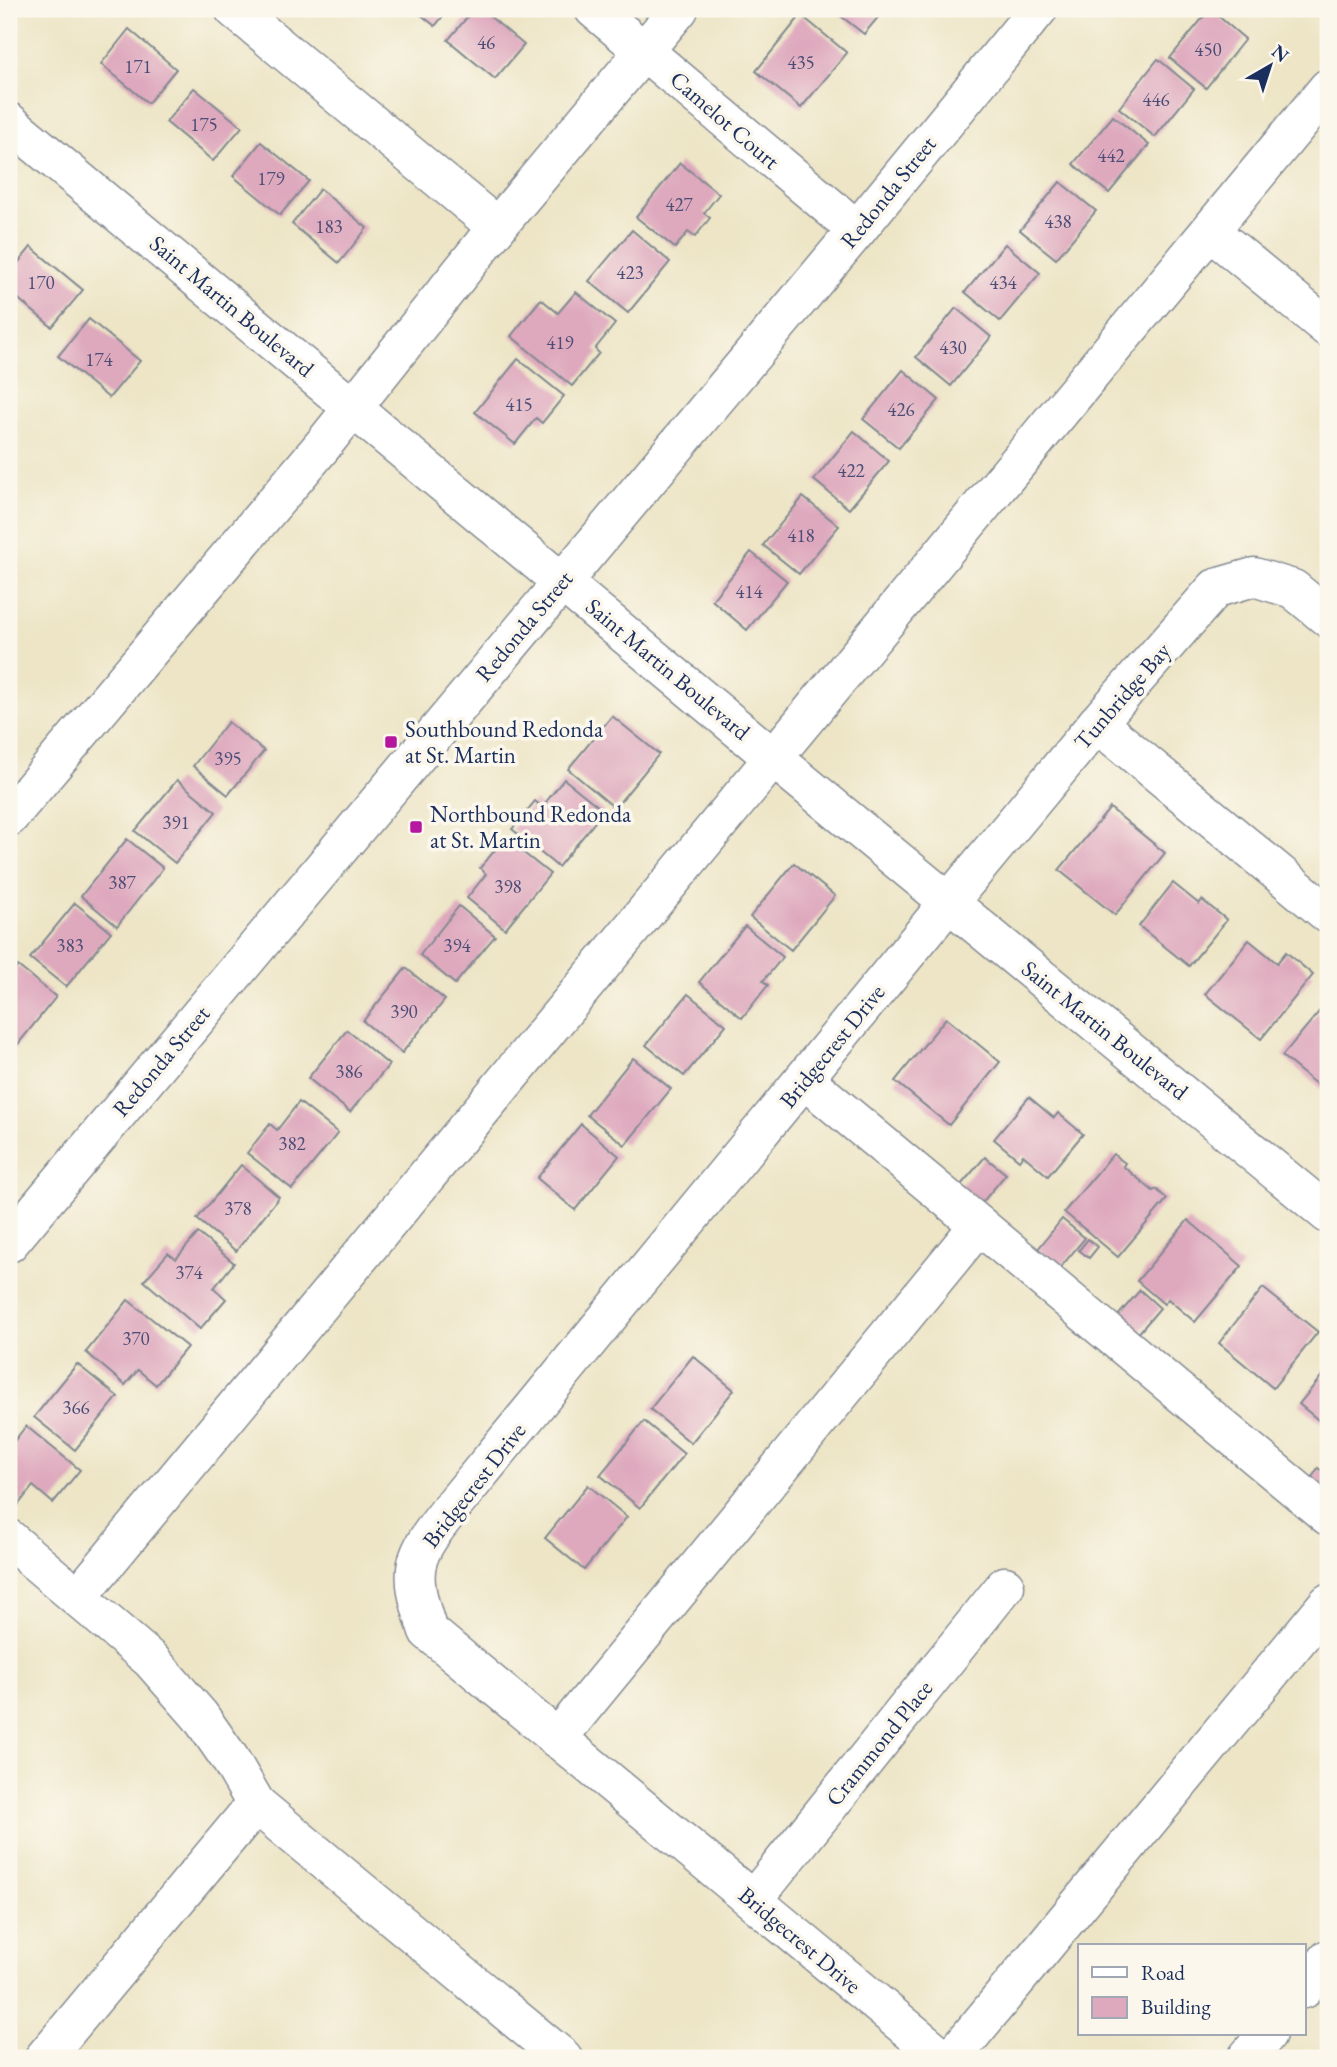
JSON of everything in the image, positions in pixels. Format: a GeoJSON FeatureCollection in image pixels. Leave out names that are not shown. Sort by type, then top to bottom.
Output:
{"type":"FeatureCollection","features":[{"type":"Feature","properties":{"kind":"street"},"geometry":{"type":"LineString","coordinates":[[234,9],[498,227]]}},
{"type":"Feature","properties":{"kind":"street","name":"Camelot Court"},"geometry":{"type":"LineString","coordinates":[[594,9],[857,230]]}},
{"type":"Feature","properties":{"kind":"street"},"geometry":{"type":"LineString","coordinates":[[9,817],[323,445],[498,227],[679,9]]}},
{"type":"Feature","properties":{"kind":"street","name":"Redonda Street"},"geometry":{"type":"LineString","coordinates":[[9,1243],[857,230],[1038,9]]}},
{"type":"Feature","properties":{"kind":"street"},"geometry":{"type":"LineString","coordinates":[[78,1597],[1328,88]]}},
{"type":"Feature","properties":{"kind":"street","name":"Saint Martin Boulevard"},"geometry":{"type":"LineString","coordinates":[[9,122],[772,757],[1328,1214]]}},
{"type":"Feature","properties":{"kind":"street"},"geometry":{"type":"LineString","coordinates":[[1211,232],[1328,328]]}},
{"type":"Feature","properties":{"kind":"street","name":"Tunbridge Bay"},"geometry":{"type":"LineString","coordinates":[[949,902],[1097,723],[1216,588],[1254,577],[1293,589],[1328,618]]}},
{"type":"Feature","properties":{"kind":"street"},"geometry":{"type":"LineString","coordinates":[[1097,723],[1328,914]]}},
{"type":"Feature","properties":{"kind":"street","name":"Bridgecrest Drive"},"geometry":{"type":"LineString","coordinates":[[943,2058],[428,1631],[416,1594],[415,1569],[427,1539],[949,902]]}},
{"type":"Feature","properties":{"kind":"street"},"geometry":{"type":"LineString","coordinates":[[805,1080],[1328,1516]]}},
{"type":"Feature","properties":{"kind":"street"},"geometry":{"type":"LineString","coordinates":[[557,1739],[979,1225]]}},
{"type":"Feature","properties":{"kind":"street"},"geometry":{"type":"LineString","coordinates":[[9,1539],[151,1660],[192,1707],[230,1759],[256,1804],[563,2058]]}},
{"type":"Feature","properties":{"kind":"street","name":"Crammond Place"},"geometry":{"type":"LineString","coordinates":[[753,1900],[1006,1586]]}},
{"type":"Feature","properties":{"kind":"street"},"geometry":{"type":"LineString","coordinates":[[952,2058],[1328,1603]]}},
{"type":"Feature","properties":{"kind":"street"},"geometry":{"type":"LineString","coordinates":[[44,2058],[256,1804]]}},
{"type":"Feature","properties":{"kind":"street"},"geometry":{"type":"LineString","coordinates":[[1306,1986],[1328,1959]]}},
{"type":"Feature","properties":{"kind":"street"},"geometry":{"type":"LineString","coordinates":[[1247,2058],[1265,2036]]}},
{"type":"Feature","properties":{"kind":"building"},"geometry":{"type":"Polygon","coordinates":[[[414,9],[449,9],[435,26],[414,9]]]}},
{"type":"Feature","properties":{"kind":"building"},"geometry":{"type":"Polygon","coordinates":[[[474,9],[481,9],[524,45],[495,79],[448,40],[474,9]]]}},
{"type":"Feature","properties":{"kind":"building"},"geometry":{"type":"Polygon","coordinates":[[[832,9],[885,9],[864,34],[832,9]]]}},
{"type":"Feature","properties":{"kind":"building"},"geometry":{"type":"Polygon","coordinates":[[[1210,9],[1245,39],[1206,88],[1170,58],[1210,9]]]}},
{"type":"Feature","properties":{"kind":"building"},"geometry":{"type":"Polygon","coordinates":[[[801,15],[847,53],[801,108],[756,71],[801,15]]]}},
{"type":"Feature","properties":{"kind":"building"},"geometry":{"type":"Polygon","coordinates":[[[129,29],[176,69],[148,103],[101,64],[129,29]]]}},
{"type":"Feature","properties":{"kind":"building"},"geometry":{"type":"Polygon","coordinates":[[[1158,59],[1194,89],[1155,137],[1119,108],[1158,59]]]}},
{"type":"Feature","properties":{"kind":"building"},"geometry":{"type":"Polygon","coordinates":[[[194,88],[242,127],[213,161],[166,122],[194,88]]]}},
{"type":"Feature","properties":{"kind":"building"},"geometry":{"type":"Polygon","coordinates":[[[1113,116],[1149,145],[1109,193],[1073,164],[1113,116]]]}},
{"type":"Feature","properties":{"kind":"building"},"geometry":{"type":"Polygon","coordinates":[[[261,142],[309,181],[280,215],[233,176],[261,142]]]}},
{"type":"Feature","properties":{"kind":"building"},"geometry":{"type":"Polygon","coordinates":[[[680,163],[719,194],[704,213],[710,218],[695,237],[688,232],[675,248],[636,217],[680,163]]]}},
{"type":"Feature","properties":{"kind":"building"},"geometry":{"type":"Polygon","coordinates":[[[1060,182],[1096,211],[1056,259],[1020,230],[1060,182]]]}},
{"type":"Feature","properties":{"kind":"building"},"geometry":{"type":"Polygon","coordinates":[[[320,189],[367,228],[339,263],[292,224],[320,189]]]}},
{"type":"Feature","properties":{"kind":"building"},"geometry":{"type":"Polygon","coordinates":[[[632,230],[670,262],[628,313],[589,281],[632,230]]]}},
{"type":"Feature","properties":{"kind":"building"},"geometry":{"type":"Polygon","coordinates":[[[1005,244],[1040,273],[1000,321],[965,292],[1005,244]]]}},
{"type":"Feature","properties":{"kind":"building"},"geometry":{"type":"Polygon","coordinates":[[[31,247],[83,290],[52,327],[9,291],[9,274],[31,247]]]}},
{"type":"Feature","properties":{"kind":"building"},"geometry":{"type":"Polygon","coordinates":[[[576,292],[615,324],[595,349],[599,353],[572,386],[511,336],[541,299],[558,313],[576,292]]]}},
{"type":"Feature","properties":{"kind":"building"},"geometry":{"type":"Polygon","coordinates":[[[956,308],[991,337],[951,386],[916,357],[956,308]]]}},
{"type":"Feature","properties":{"kind":"building"},"geometry":{"type":"Polygon","coordinates":[[[89,319],[140,361],[109,398],[58,356],[89,319]]]}},
{"type":"Feature","properties":{"kind":"building"},"geometry":{"type":"Polygon","coordinates":[[[518,359],[564,396],[542,423],[536,418],[515,444],[475,412],[518,359]]]}},
{"type":"Feature","properties":{"kind":"building"},"geometry":{"type":"Polygon","coordinates":[[[903,370],[939,400],[899,448],[863,419],[903,370]]]}},
{"type":"Feature","properties":{"kind":"building"},"geometry":{"type":"Polygon","coordinates":[[[854,431],[889,461],[849,509],[814,480],[854,431]]]}},
{"type":"Feature","properties":{"kind":"building"},"geometry":{"type":"Polygon","coordinates":[[[803,497],[839,526],[799,574],[763,545],[803,497]]]}},
{"type":"Feature","properties":{"kind":"building"},"geometry":{"type":"Polygon","coordinates":[[[751,552],[787,581],[747,630],[712,600],[751,552]]]}},
{"type":"Feature","properties":{"kind":"building"},"geometry":{"type":"Polygon","coordinates":[[[612,716],[659,754],[615,808],[568,769],[612,716]]]}},
{"type":"Feature","properties":{"kind":"building"},"geometry":{"type":"Polygon","coordinates":[[[228,722],[264,751],[228,795],[193,766],[228,722]]]}},
{"type":"Feature","properties":{"kind":"building"},"geometry":{"type":"Polygon","coordinates":[[[564,779],[604,811],[558,867],[512,829],[535,801],[542,807],[564,779]]]}},
{"type":"Feature","properties":{"kind":"building"},"geometry":{"type":"Polygon","coordinates":[[[177,780],[216,812],[175,863],[135,831],[177,780]]]}},
{"type":"Feature","properties":{"kind":"building"},"geometry":{"type":"Polygon","coordinates":[[[1110,808],[1165,853],[1115,915],[1059,870],[1110,808]]]}},
{"type":"Feature","properties":{"kind":"building"},"geometry":{"type":"Polygon","coordinates":[[[505,838],[550,874],[505,929],[467,898],[486,874],[480,868],[505,838]]]}},
{"type":"Feature","properties":{"kind":"building"},"geometry":{"type":"Polygon","coordinates":[[[127,839],[163,868],[117,926],[81,896],[127,839]]]}},
{"type":"Feature","properties":{"kind":"building"},"geometry":{"type":"Polygon","coordinates":[[[794,863],[835,896],[791,950],[750,917],[794,863]]]}},
{"type":"Feature","properties":{"kind":"building"},"geometry":{"type":"Polygon","coordinates":[[[1173,883],[1199,904],[1202,900],[1227,920],[1189,966],[1139,926],[1173,883]]]}},
{"type":"Feature","properties":{"kind":"building"},"geometry":{"type":"Polygon","coordinates":[[[75,903],[111,932],[66,987],[30,958],[75,903]]]}},
{"type":"Feature","properties":{"kind":"building"},"geometry":{"type":"Polygon","coordinates":[[[459,906],[495,936],[455,984],[420,955],[459,906]]]}},
{"type":"Feature","properties":{"kind":"building"},"geometry":{"type":"Polygon","coordinates":[[[745,926],[783,957],[763,981],[768,985],[742,1018],[699,982],[745,926]]]}},
{"type":"Feature","properties":{"kind":"building"},"geometry":{"type":"Polygon","coordinates":[[[1249,940],[1277,963],[1286,952],[1313,975],[1261,1039],[1205,994],[1249,940]]]}},
{"type":"Feature","properties":{"kind":"building"},"geometry":{"type":"Polygon","coordinates":[[[18,966],[56,997],[14,1049],[9,1044],[9,977],[18,966]]]}},
{"type":"Feature","properties":{"kind":"building"},"geometry":{"type":"Polygon","coordinates":[[[406,968],[445,1000],[402,1053],[363,1021],[406,968]]]}},
{"type":"Feature","properties":{"kind":"building"},"geometry":{"type":"Polygon","coordinates":[[[688,994],[726,1025],[684,1076],[646,1045],[688,994]]]}},
{"type":"Feature","properties":{"kind":"building"},"geometry":{"type":"Polygon","coordinates":[[[1328,1001],[1328,1094],[1282,1056],[1328,1001]]]}},
{"type":"Feature","properties":{"kind":"building"},"geometry":{"type":"Polygon","coordinates":[[[946,1018],[1000,1062],[949,1125],[895,1081],[946,1018]]]}},
{"type":"Feature","properties":{"kind":"building"},"geometry":{"type":"Polygon","coordinates":[[[347,1030],[389,1065],[350,1112],[308,1078],[347,1030]]]}},
{"type":"Feature","properties":{"kind":"building"},"geometry":{"type":"Polygon","coordinates":[[[633,1058],[671,1089],[625,1145],[587,1115],[633,1058]]]}},
{"type":"Feature","properties":{"kind":"building"},"geometry":{"type":"Polygon","coordinates":[[[1029,1097],[1054,1118],[1058,1113],[1083,1134],[1048,1176],[1023,1155],[1019,1160],[994,1139],[1029,1097]]]}},
{"type":"Feature","properties":{"kind":"building"},"geometry":{"type":"Polygon","coordinates":[[[299,1102],[338,1133],[292,1189],[247,1153],[270,1124],[277,1130],[299,1102]]]}},
{"type":"Feature","properties":{"kind":"building"},"geometry":{"type":"Polygon","coordinates":[[[581,1124],[619,1156],[575,1210],[537,1178],[581,1124]]]}},
{"type":"Feature","properties":{"kind":"building"},"geometry":{"type":"Polygon","coordinates":[[[1113,1154],[1153,1191],[1156,1189],[1167,1199],[1118,1257],[1064,1212],[1113,1154]]]}},
{"type":"Feature","properties":{"kind":"building"},"geometry":{"type":"Polygon","coordinates":[[[985,1157],[1006,1174],[981,1204],[960,1186],[985,1157]]]}},
{"type":"Feature","properties":{"kind":"building"},"geometry":{"type":"Polygon","coordinates":[[[241,1165],[279,1197],[236,1251],[197,1219],[241,1165]]]}},
{"type":"Feature","properties":{"kind":"building"},"geometry":{"type":"Polygon","coordinates":[[[1062,1219],[1085,1238],[1060,1268],[1038,1249],[1062,1219]]]}},
{"type":"Feature","properties":{"kind":"building"},"geometry":{"type":"Polygon","coordinates":[[[1188,1220],[1242,1266],[1195,1322],[1168,1299],[1164,1304],[1137,1281],[1188,1220]]]}},
{"type":"Feature","properties":{"kind":"building"},"geometry":{"type":"Polygon","coordinates":[[[198,1233],[234,1263],[214,1288],[226,1299],[200,1329],[144,1281],[168,1253],[176,1259],[198,1233]]]}},
{"type":"Feature","properties":{"kind":"building"},"geometry":{"type":"Polygon","coordinates":[[[1088,1239],[1098,1247],[1089,1258],[1079,1250],[1088,1239]]]}},
{"type":"Feature","properties":{"kind":"building"},"geometry":{"type":"Polygon","coordinates":[[[1263,1288],[1318,1332],[1273,1388],[1219,1343],[1263,1288]]]}},
{"type":"Feature","properties":{"kind":"building"},"geometry":{"type":"Polygon","coordinates":[[[1140,1290],[1160,1308],[1137,1335],[1116,1318],[1140,1290]]]}},
{"type":"Feature","properties":{"kind":"building"},"geometry":{"type":"Polygon","coordinates":[[[128,1300],[187,1347],[156,1385],[138,1370],[125,1385],[86,1352],[128,1300]]]}},
{"type":"Feature","properties":{"kind":"building"},"geometry":{"type":"Polygon","coordinates":[[[693,1356],[734,1390],[691,1443],[650,1409],[693,1356]]]}},
{"type":"Feature","properties":{"kind":"building"},"geometry":{"type":"Polygon","coordinates":[[[77,1364],[118,1397],[75,1450],[34,1417],[77,1364]]]}},
{"type":"Feature","properties":{"kind":"building"},"geometry":{"type":"Polygon","coordinates":[[[1328,1368],[1328,1428],[1299,1404],[1328,1368]]]}},
{"type":"Feature","properties":{"kind":"building"},"geometry":{"type":"Polygon","coordinates":[[[644,1421],[684,1454],[640,1508],[600,1475],[644,1421]]]}},
{"type":"Feature","properties":{"kind":"building"},"geometry":{"type":"Polygon","coordinates":[[[26,1426],[80,1470],[53,1503],[33,1486],[15,1509],[9,1504],[9,1448],[26,1426]]]}},
{"type":"Feature","properties":{"kind":"building"},"geometry":{"type":"Polygon","coordinates":[[[1318,1468],[1328,1475],[1328,1483],[1324,1489],[1311,1479],[1318,1468]]]}},
{"type":"Feature","properties":{"kind":"building"},"geometry":{"type":"Polygon","coordinates":[[[588,1485],[627,1517],[584,1570],[545,1538],[588,1485]]]}},
{"type":"Feature","properties":{"kind":"place","name":"Southbound Redonda at St. Martin"},"geometry":{"type":"Point","coordinates":[391,742]}},
{"type":"Feature","properties":{"kind":"place","name":"Northbound Redonda at St. Martin"},"geometry":{"type":"Point","coordinates":[416,827]}}]}
